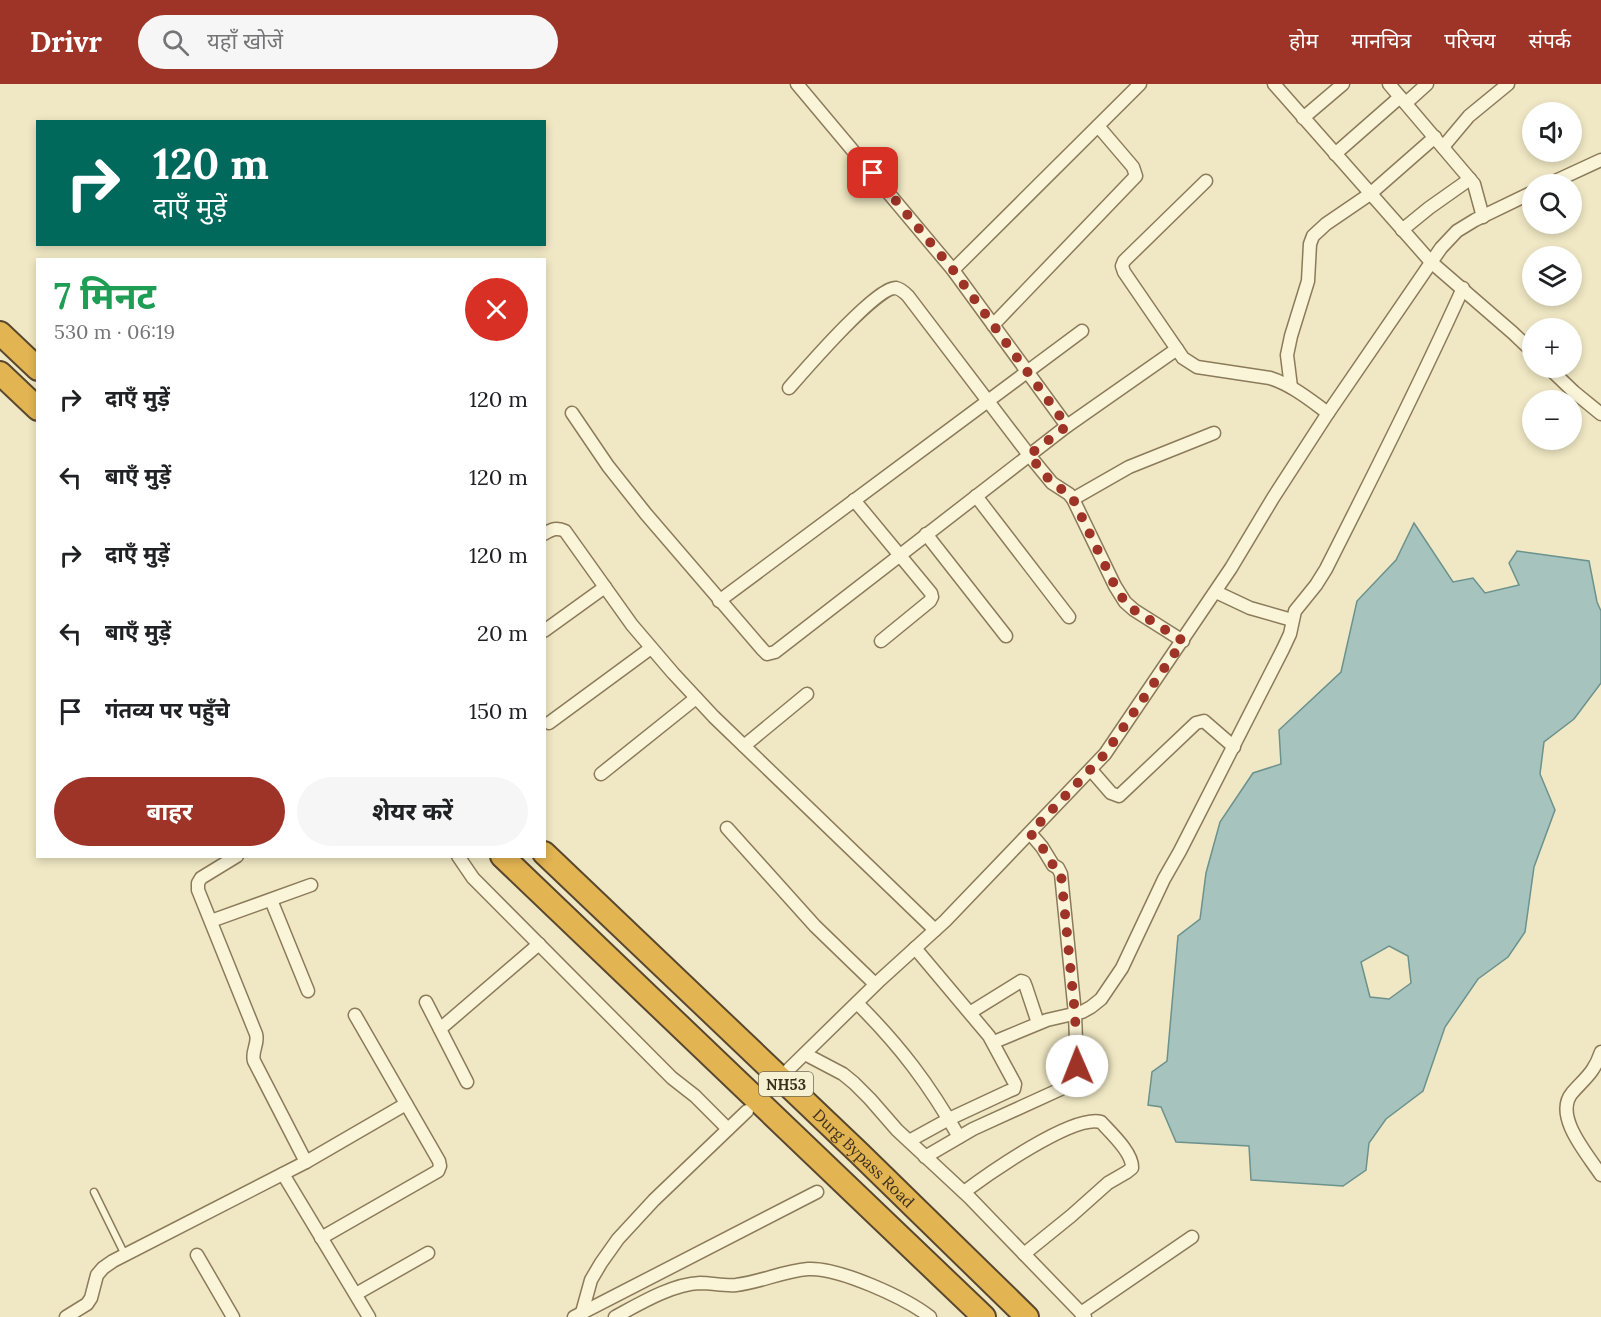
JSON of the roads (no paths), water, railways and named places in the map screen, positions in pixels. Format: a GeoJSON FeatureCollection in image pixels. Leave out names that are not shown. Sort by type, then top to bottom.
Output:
{"type":"FeatureCollection","features":[{"type":"Feature","properties":{"kind":"highway"},"geometry":{"type":"LineString","coordinates":[[0,333],[36,367]]}},
{"type":"Feature","properties":{"kind":"highway"},"geometry":{"type":"LineString","coordinates":[[0,373],[36,407]]}},
{"type":"Feature","properties":{"kind":"highway","name":"Durg Bypass Road"},"geometry":{"type":"LineString","coordinates":[[546,855],[1027,1317]]}},
{"type":"Feature","properties":{"kind":"highway","name":"Durg Bypass Road"},"geometry":{"type":"LineString","coordinates":[[504,858],[984,1317]]}},
{"type":"Feature","properties":{"kind":"street"},"geometry":{"type":"LineString","coordinates":[[797,84],[953,270],[1067,426]]}},
{"type":"Feature","properties":{"kind":"street"},"geometry":{"type":"LineString","coordinates":[[953,270],[1140,84]]}},
{"type":"Feature","properties":{"kind":"street"},"geometry":{"type":"LineString","coordinates":[[1274,84],[1431,262],[1522,342]]}},
{"type":"Feature","properties":{"kind":"street"},"geometry":{"type":"LineString","coordinates":[[1303,118],[1342,84]]}},
{"type":"Feature","properties":{"kind":"street"},"geometry":{"type":"LineString","coordinates":[[1389,84],[1474,184],[1483,217]]}},
{"type":"Feature","properties":{"kind":"street"},"geometry":{"type":"LineString","coordinates":[[1335,154],[1427,84]]}},
{"type":"Feature","properties":{"kind":"street"},"geometry":{"type":"LineString","coordinates":[[1291,387],[1287,355],[1308,281],[1310,244],[1313,236],[1326,224],[1439,142],[1508,84]]}},
{"type":"Feature","properties":{"kind":"street"},"geometry":{"type":"LineString","coordinates":[[993,325],[1136,176],[1133,167],[1098,126]]}},
{"type":"Feature","properties":{"kind":"street"},"geometry":{"type":"LineString","coordinates":[[1571,174],[1601,160]]}},
{"type":"Feature","properties":{"kind":"street"},"geometry":{"type":"LineString","coordinates":[[1402,230],[1470,179]]}},
{"type":"Feature","properties":{"kind":"street"},"geometry":{"type":"LineString","coordinates":[[1206,182],[1124,261],[1122,266],[1124,272],[1183,358],[1197,367],[1270,378],[1291,387],[1328,413]]}},
{"type":"Feature","properties":{"kind":"street"},"geometry":{"type":"LineString","coordinates":[[789,1070],[875,984],[935,930],[1105,754],[1216,592],[1328,413],[1441,248],[1457,231],[1522,198]]}},
{"type":"Feature","properties":{"kind":"street"},"geometry":{"type":"LineString","coordinates":[[789,388],[856,316],[883,293],[896,288],[908,296],[987,402],[1052,483],[1073,499],[1125,602],[1183,641]]}},
{"type":"Feature","properties":{"kind":"street"},"geometry":{"type":"LineString","coordinates":[[994,1042],[1038,1023],[1091,1007],[1101,999],[1122,968],[1164,879],[1234,747],[1290,634],[1292,620],[1299,604],[1316,585],[1326,569],[1378,467],[1463,288]]}},
{"type":"Feature","properties":{"kind":"street"},"geometry":{"type":"LineString","coordinates":[[720,601],[1082,331]]}},
{"type":"Feature","properties":{"kind":"street"},"geometry":{"type":"LineString","coordinates":[[572,413],[608,466],[646,514],[763,651],[771,654],[1067,426],[1177,349]]}},
{"type":"Feature","properties":{"kind":"street"},"geometry":{"type":"LineString","coordinates":[[1559,378],[1601,414]]}},
{"type":"Feature","properties":{"kind":"street"},"geometry":{"type":"LineString","coordinates":[[1073,499],[1129,467],[1214,433]]}},
{"type":"Feature","properties":{"kind":"street"},"geometry":{"type":"LineString","coordinates":[[976,496],[1069,617]]}},
{"type":"Feature","properties":{"kind":"street"},"geometry":{"type":"LineString","coordinates":[[854,500],[929,589],[932,597],[881,641]]}},
{"type":"Feature","properties":{"kind":"street"},"geometry":{"type":"LineString","coordinates":[[546,533],[554,529],[565,531],[651,648],[696,698],[935,930]]}},
{"type":"Feature","properties":{"kind":"street"},"geometry":{"type":"LineString","coordinates":[[926,534],[1006,636]]}},
{"type":"Feature","properties":{"kind":"street"},"geometry":{"type":"LineString","coordinates":[[546,630],[605,587]]}},
{"type":"Feature","properties":{"kind":"street"},"geometry":{"type":"LineString","coordinates":[[1216,592],[1250,608],[1292,620]]}},
{"type":"Feature","properties":{"kind":"street"},"geometry":{"type":"LineString","coordinates":[[549,723],[651,648]]}},
{"type":"Feature","properties":{"kind":"street"},"geometry":{"type":"LineString","coordinates":[[744,746],[807,694]]}},
{"type":"Feature","properties":{"kind":"street"},"geometry":{"type":"LineString","coordinates":[[601,774],[696,698]]}},
{"type":"Feature","properties":{"kind":"street"},"geometry":{"type":"LineString","coordinates":[[1091,770],[1111,793],[1119,796],[1200,721],[1204,721],[1234,747]]}},
{"type":"Feature","properties":{"kind":"street"},"geometry":{"type":"LineString","coordinates":[[727,828],[814,926],[875,984]]}},
{"type":"Feature","properties":{"kind":"street"},"geometry":{"type":"LineString","coordinates":[[924,1156],[1063,1088],[1077,1066],[1068,1015],[1061,870],[1053,865],[1047,853],[1030,833]]}},
{"type":"Feature","properties":{"kind":"street"},"geometry":{"type":"LineString","coordinates":[[233,858],[207,873],[198,883],[198,890],[258,1039],[252,1055],[254,1061],[306,1162]]}},
{"type":"Feature","properties":{"kind":"street"},"geometry":{"type":"LineString","coordinates":[[459,858],[473,878],[672,1078],[695,1096],[728,1129]]}},
{"type":"Feature","properties":{"kind":"street"},"geometry":{"type":"LineString","coordinates":[[211,921],[311,885]]}},
{"type":"Feature","properties":{"kind":"street"},"geometry":{"type":"LineString","coordinates":[[271,900],[308,991]]}},
{"type":"Feature","properties":{"kind":"street"},"geometry":{"type":"LineString","coordinates":[[440,1029],[539,944]]}},
{"type":"Feature","properties":{"kind":"street"},"geometry":{"type":"LineString","coordinates":[[909,1141],[949,1119],[1014,1089],[1015,1084],[994,1042],[915,948]]}},
{"type":"Feature","properties":{"kind":"street"},"geometry":{"type":"LineString","coordinates":[[970,1012],[1021,981],[1024,982],[1038,1023]]}},
{"type":"Feature","properties":{"kind":"street"},"geometry":{"type":"LineString","coordinates":[[426,1002],[467,1082]]}},
{"type":"Feature","properties":{"kind":"street"},"geometry":{"type":"LineString","coordinates":[[857,1003],[903,1051],[938,1101],[959,1137]]}},
{"type":"Feature","properties":{"kind":"street"},"geometry":{"type":"LineString","coordinates":[[321,1238],[438,1171],[440,1166],[355,1016]]}},
{"type":"Feature","properties":{"kind":"street"},"geometry":{"type":"LineString","coordinates":[[1601,1052],[1592,1072],[1571,1094],[1566,1104],[1566,1115],[1570,1128],[1601,1175]]}},
{"type":"Feature","properties":{"kind":"street"},"geometry":{"type":"LineString","coordinates":[[805,1054],[843,1074],[854,1083],[1083,1315],[1192,1237]]}},
{"type":"Feature","properties":{"kind":"street"},"geometry":{"type":"LineString","coordinates":[[66,1317],[87,1304],[103,1268],[306,1162],[406,1104]]}},
{"type":"Feature","properties":{"kind":"street"},"geometry":{"type":"LineString","coordinates":[[578,1316],[591,1280],[618,1239],[654,1200],[747,1111]]}},
{"type":"Feature","properties":{"kind":"street"},"geometry":{"type":"LineString","coordinates":[[964,1192],[998,1168],[1053,1135],[1089,1121],[1101,1122],[1130,1157],[1132,1168],[1108,1183],[1024,1254]]}},
{"type":"Feature","properties":{"kind":"street"},"geometry":{"type":"LineString","coordinates":[[283,1174],[369,1317]]}},
{"type":"Feature","properties":{"kind":"street"},"geometry":{"type":"LineString","coordinates":[[578,1316],[817,1192]]}},
{"type":"Feature","properties":{"kind":"street"},"geometry":{"type":"LineString","coordinates":[[356,1294],[428,1253]]}},
{"type":"Feature","properties":{"kind":"street"},"geometry":{"type":"LineString","coordinates":[[197,1255],[233,1317]]}},
{"type":"Feature","properties":{"kind":"street"},"geometry":{"type":"LineString","coordinates":[[615,1317],[647,1300],[679,1287],[699,1283],[736,1285],[785,1272],[810,1269],[836,1273],[893,1294],[930,1317]]}},
{"type":"Feature","properties":{"kind":"lane"},"geometry":{"type":"LineString","coordinates":[[94,1192],[125,1255]]}},
{"type":"Feature","properties":{"kind":"water"},"geometry":{"type":"Polygon","coordinates":[[[1414,523],[1453,582],[1473,578],[1485,593],[1519,585],[1509,563],[1517,551],[1589,561],[1601,611],[1601,683],[1574,719],[1544,742],[1540,774],[1555,810],[1534,867],[1525,932],[1508,957],[1478,979],[1445,1027],[1423,1091],[1386,1119],[1369,1143],[1366,1170],[1343,1186],[1251,1180],[1249,1146],[1176,1142],[1161,1107],[1148,1105],[1152,1072],[1167,1061],[1178,936],[1200,919],[1206,873],[1220,822],[1253,773],[1281,764],[1279,730],[1341,672],[1357,601],[1396,560],[1414,523]],[[1389,946],[1361,962],[1370,997],[1389,999],[1411,983],[1408,956],[1389,946]]]}},
{"type":"Feature","properties":{"kind":"tunnel"},"geometry":{"type":"LineString","coordinates":[[754,1104],[782,1076]]}}]}
